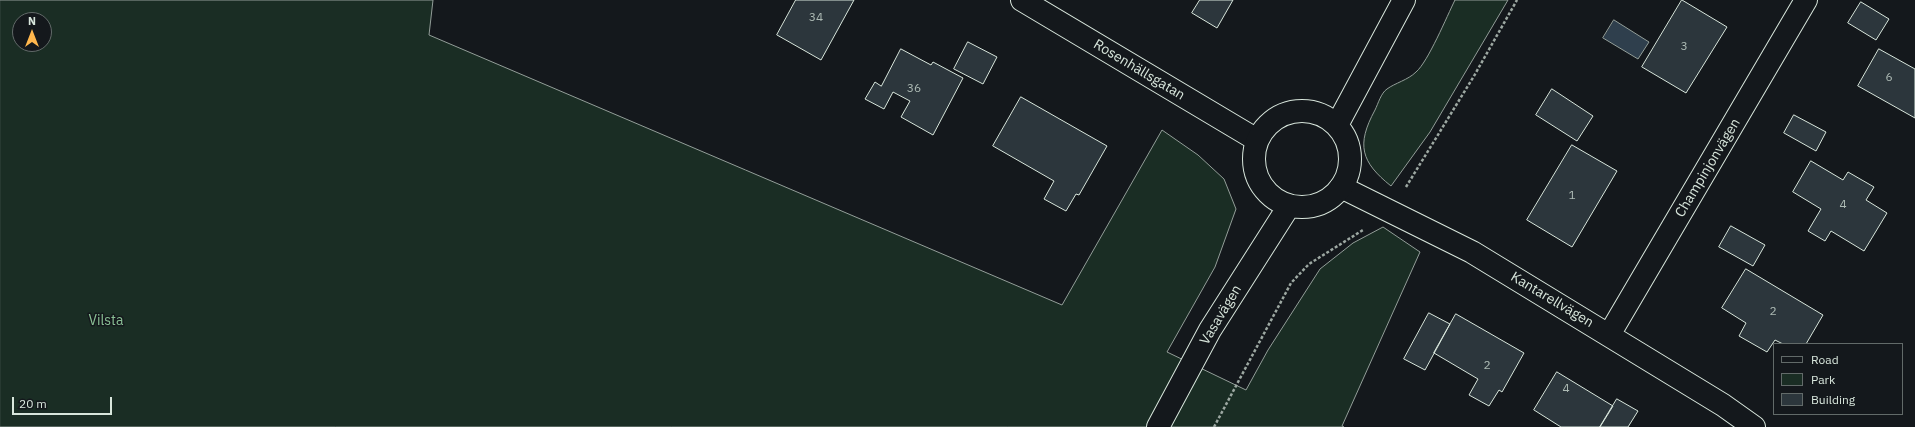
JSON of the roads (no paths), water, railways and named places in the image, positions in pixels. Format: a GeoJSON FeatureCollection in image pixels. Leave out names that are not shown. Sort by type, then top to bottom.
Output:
{"type":"FeatureCollection","features":[{"type":"Feature","properties":{"kind":"street","name":"Rosenhällsgatan"},"geometry":{"type":"LineString","coordinates":[[1022,0],[1257,140]]}},
{"type":"Feature","properties":{"kind":"street"},"geometry":{"type":"LineString","coordinates":[[1337,125],[1404,0]]}},
{"type":"Feature","properties":{"kind":"street","name":"Champinjonvägen"},"geometry":{"type":"LineString","coordinates":[[1609,335],[1806,0]]}},
{"type":"Feature","properties":{"kind":"street"},"geometry":{"type":"LineString","coordinates":[[1292,111],[1302,111],[1321,114],[1337,125],[1347,141],[1350,160],[1346,179],[1336,194],[1320,205],[1301,208],[1288,206],[1267,193],[1256,177],[1253,159],[1257,140],[1268,124],[1275,118],[1292,111]]}},
{"type":"Feature","properties":{"kind":"street","name":"Kantarellvägen"},"geometry":{"type":"LineString","coordinates":[[1341,187],[1472,252],[1723,405],[1754,427]]}},
{"type":"Feature","properties":{"kind":"street","name":"Vasavägen"},"geometry":{"type":"LineString","coordinates":[[1158,427],[1210,330],[1288,206]]}},
{"type":"Feature","properties":{"kind":"water"},"geometry":{"type":"Polygon","coordinates":[[[1614,20],[1649,42],[1638,59],[1603,38],[1614,20]]]}},
{"type":"Feature","properties":{"kind":"park label","name":"Vilsta"},"geometry":{"type":"Point","coordinates":[106,321]}}]}
